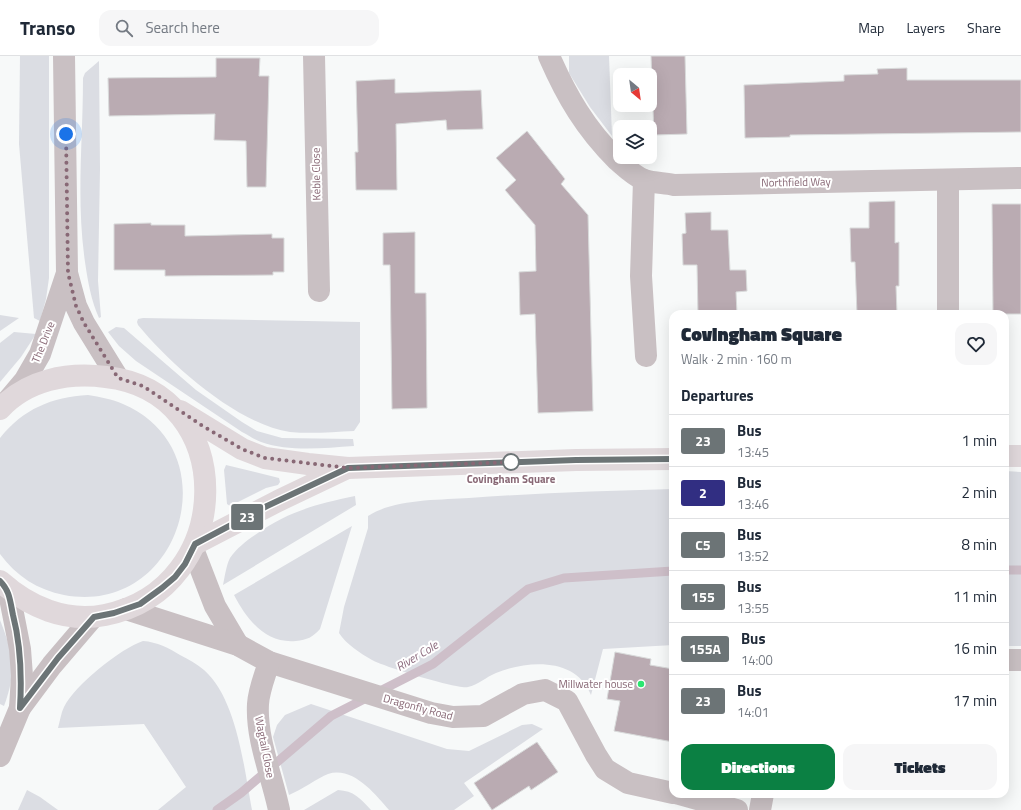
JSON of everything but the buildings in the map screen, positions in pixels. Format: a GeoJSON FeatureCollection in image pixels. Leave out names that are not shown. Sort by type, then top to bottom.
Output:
{"type":"FeatureCollection","features":[{"type":"Feature","properties":{"kind":"main road"},"geometry":{"type":"LineString","coordinates":[[3,406],[28,388],[52,379],[78,375],[118,378],[143,386],[201,425],[242,449],[255,455],[275,460],[348,468],[576,460],[669,459]]}},
{"type":"Feature","properties":{"kind":"main road"},"geometry":{"type":"LineString","coordinates":[[4,585],[20,598],[45,610],[60,614],[94,617],[140,604],[175,577],[194,547],[200,529],[206,498],[202,468],[193,439],[185,423],[171,404]]}},
{"type":"Feature","properties":{"kind":"main road"},"geometry":{"type":"LineString","coordinates":[[1009,456],[1021,456]]}},
{"type":"Feature","properties":{"kind":"main road"},"geometry":{"type":"LineString","coordinates":[[194,547],[272,504],[348,468]]}},
{"type":"Feature","properties":{"kind":"street","name":"The Drive"},"geometry":{"type":"LineString","coordinates":[[64,56],[68,273],[76,306],[84,323],[118,378]]}},
{"type":"Feature","properties":{"kind":"street","name":"Keble Close"},"geometry":{"type":"LineString","coordinates":[[314,56],[319,291]]}},
{"type":"Feature","properties":{"kind":"street","name":"Northfield Way"},"geometry":{"type":"LineString","coordinates":[[549,56],[558,77],[584,124],[605,148],[627,169],[644,180],[674,184],[1021,178]]}},
{"type":"Feature","properties":{"kind":"street"},"geometry":{"type":"LineString","coordinates":[[644,180],[641,276],[646,356]]}},
{"type":"Feature","properties":{"kind":"street"},"geometry":{"type":"LineString","coordinates":[[948,180],[948,310]]}},
{"type":"Feature","properties":{"kind":"street","name":"The Drive"},"geometry":{"type":"LineString","coordinates":[[3,406],[26,380],[40,354],[68,273]]}},
{"type":"Feature","properties":{"kind":"street"},"geometry":{"type":"LineString","coordinates":[[194,547],[215,606],[238,645]]}},
{"type":"Feature","properties":{"kind":"street"},"geometry":{"type":"LineString","coordinates":[[4,585],[20,649],[22,676],[20,708]]}},
{"type":"Feature","properties":{"kind":"street","name":"Dragonfly Road"},"geometry":{"type":"LineString","coordinates":[[126,609],[238,645],[269,662],[432,713],[453,717],[482,716],[523,694],[545,690],[568,701],[596,756],[605,769],[628,782],[669,792]]}},
{"type":"Feature","properties":{"kind":"street"},"geometry":{"type":"LineString","coordinates":[[0,756],[20,708],[56,660],[94,617]]}},
{"type":"Feature","properties":{"kind":"street"},"geometry":{"type":"LineString","coordinates":[[1009,660],[1021,660]]}},
{"type":"Feature","properties":{"kind":"street","name":"Wagtail Close"},"geometry":{"type":"LineString","coordinates":[[269,662],[258,703],[262,741],[278,805]]}},
{"type":"Feature","properties":{"kind":"street"},"geometry":{"type":"LineString","coordinates":[[694,798],[737,810]]}},
{"type":"Feature","properties":{"kind":"street"},"geometry":{"type":"LineString","coordinates":[[760,810],[762,798]]}},
{"type":"Feature","properties":{"kind":"shaded area"},"geometry":{"type":"Polygon","coordinates":[[[20,56],[49,56],[49,278],[46,299],[40,321],[34,318],[19,144],[20,56]]]}},
{"type":"Feature","properties":{"kind":"shaded area"},"geometry":{"type":"Polygon","coordinates":[[[569,56],[609,56],[612,136],[590,107],[569,73],[569,56]]]}},
{"type":"Feature","properties":{"kind":"shaded area"},"geometry":{"type":"Polygon","coordinates":[[[99,61],[100,169],[98,281],[101,317],[99,318],[92,298],[85,262],[82,239],[80,193],[83,78],[85,73],[99,61]]]}},
{"type":"Feature","properties":{"kind":"shaded area"},"geometry":{"type":"Polygon","coordinates":[[[0,315],[19,318],[0,331],[0,315]]]}},
{"type":"Feature","properties":{"kind":"shaded area"},"geometry":{"type":"Polygon","coordinates":[[[138,319],[360,322],[360,422],[354,431],[298,433],[270,427],[249,418],[206,390],[168,357],[138,325],[138,319]]]}},
{"type":"Feature","properties":{"kind":"shaded area"},"geometry":{"type":"Polygon","coordinates":[[[116,327],[124,328],[196,390],[257,431],[282,438],[353,439],[354,446],[295,448],[272,445],[256,440],[136,361],[119,346],[108,332],[116,327]]]}},
{"type":"Feature","properties":{"kind":"shaded area"},"geometry":{"type":"Polygon","coordinates":[[[14,332],[36,334],[21,357],[0,382],[0,343],[14,332]]]}},
{"type":"Feature","properties":{"kind":"shaded area"},"geometry":{"type":"Polygon","coordinates":[[[88,395],[110,399],[123,404],[157,427],[176,457],[183,491],[178,525],[162,557],[137,581],[104,595],[64,595],[45,590],[28,581],[13,569],[0,554],[0,438],[18,419],[39,406],[62,398],[88,395]]]}},
{"type":"Feature","properties":{"kind":"shaded area"},"geometry":{"type":"Polygon","coordinates":[[[226,465],[279,478],[280,482],[278,485],[266,488],[230,506],[227,504],[224,470],[226,465]]]}},
{"type":"Feature","properties":{"kind":"shaded area"},"geometry":{"type":"Polygon","coordinates":[[[1009,471],[1021,472],[1021,646],[1009,646],[1009,471]]]}},
{"type":"Feature","properties":{"kind":"shaded area"},"geometry":{"type":"Polygon","coordinates":[[[669,489],[669,645],[603,649],[591,695],[584,683],[574,674],[563,668],[536,664],[496,673],[475,685],[468,687],[451,685],[404,672],[372,660],[349,645],[339,633],[344,607],[368,528],[368,516],[391,506],[417,501],[546,493],[669,489]]]}},
{"type":"Feature","properties":{"kind":"shaded area"},"geometry":{"type":"Polygon","coordinates":[[[355,496],[356,505],[223,585],[230,558],[241,545],[255,535],[279,520],[302,510],[327,502],[355,496]]]}},
{"type":"Feature","properties":{"kind":"shaded area"},"geometry":{"type":"Polygon","coordinates":[[[352,526],[320,629],[315,634],[310,638],[296,641],[275,639],[251,621],[234,595],[352,526]]]}},
{"type":"Feature","properties":{"kind":"shaded area"},"geometry":{"type":"Polygon","coordinates":[[[0,620],[8,642],[12,662],[11,682],[4,706],[0,704],[0,620]]]}},
{"type":"Feature","properties":{"kind":"shaded area"},"geometry":{"type":"Polygon","coordinates":[[[143,641],[172,650],[204,670],[215,683],[232,716],[242,755],[252,810],[158,810],[186,787],[144,724],[58,728],[64,707],[69,698],[77,689],[111,659],[143,641]]]}},
{"type":"Feature","properties":{"kind":"shaded area"},"geometry":{"type":"Polygon","coordinates":[[[311,704],[447,749],[469,751],[522,725],[532,724],[543,729],[464,783],[474,796],[454,810],[389,810],[363,783],[346,774],[328,774],[289,795],[273,737],[277,725],[285,715],[311,704]]]}},
{"type":"Feature","properties":{"kind":"shaded area"},"geometry":{"type":"Polygon","coordinates":[[[27,790],[40,797],[58,810],[18,810],[27,790]]]}},
{"type":"Feature","properties":{"kind":"shaded area"},"geometry":{"type":"Polygon","coordinates":[[[338,790],[353,794],[371,810],[304,810],[338,790]]]}},
{"type":"Feature","properties":{"kind":"waterway","name":"River Cole"},"geometry":{"type":"LineString","coordinates":[[1009,570],[1021,570]]}},
{"type":"Feature","properties":{"kind":"waterway","name":"River Cole"},"geometry":{"type":"LineString","coordinates":[[217,810],[241,793],[331,716],[433,664],[528,589],[564,578],[669,571]]}},
{"type":"Feature","properties":{"kind":"bus line","name":"23"},"geometry":{"type":"LineString","coordinates":[[0,581],[8,588],[20,649],[22,662],[20,708],[58,658],[94,617],[114,613],[140,604],[175,577],[185,564],[195,544],[267,506],[348,468],[576,460],[669,459]]}},
{"type":"Feature","properties":{"kind":"place","name":"Covingham Square"},"geometry":{"type":"Point","coordinates":[511,462]}},
{"type":"Feature","properties":{"kind":"place","name":"Millwater house"},"geometry":{"type":"Point","coordinates":[641,684]}},
{"type":"Feature","properties":{"kind":"route"},"geometry":{"type":"LineString","coordinates":[[66,134],[68,273],[76,306],[84,323],[118,378],[143,386],[201,425],[242,449],[265,458],[348,468],[514,462],[511,462]]}}]}
